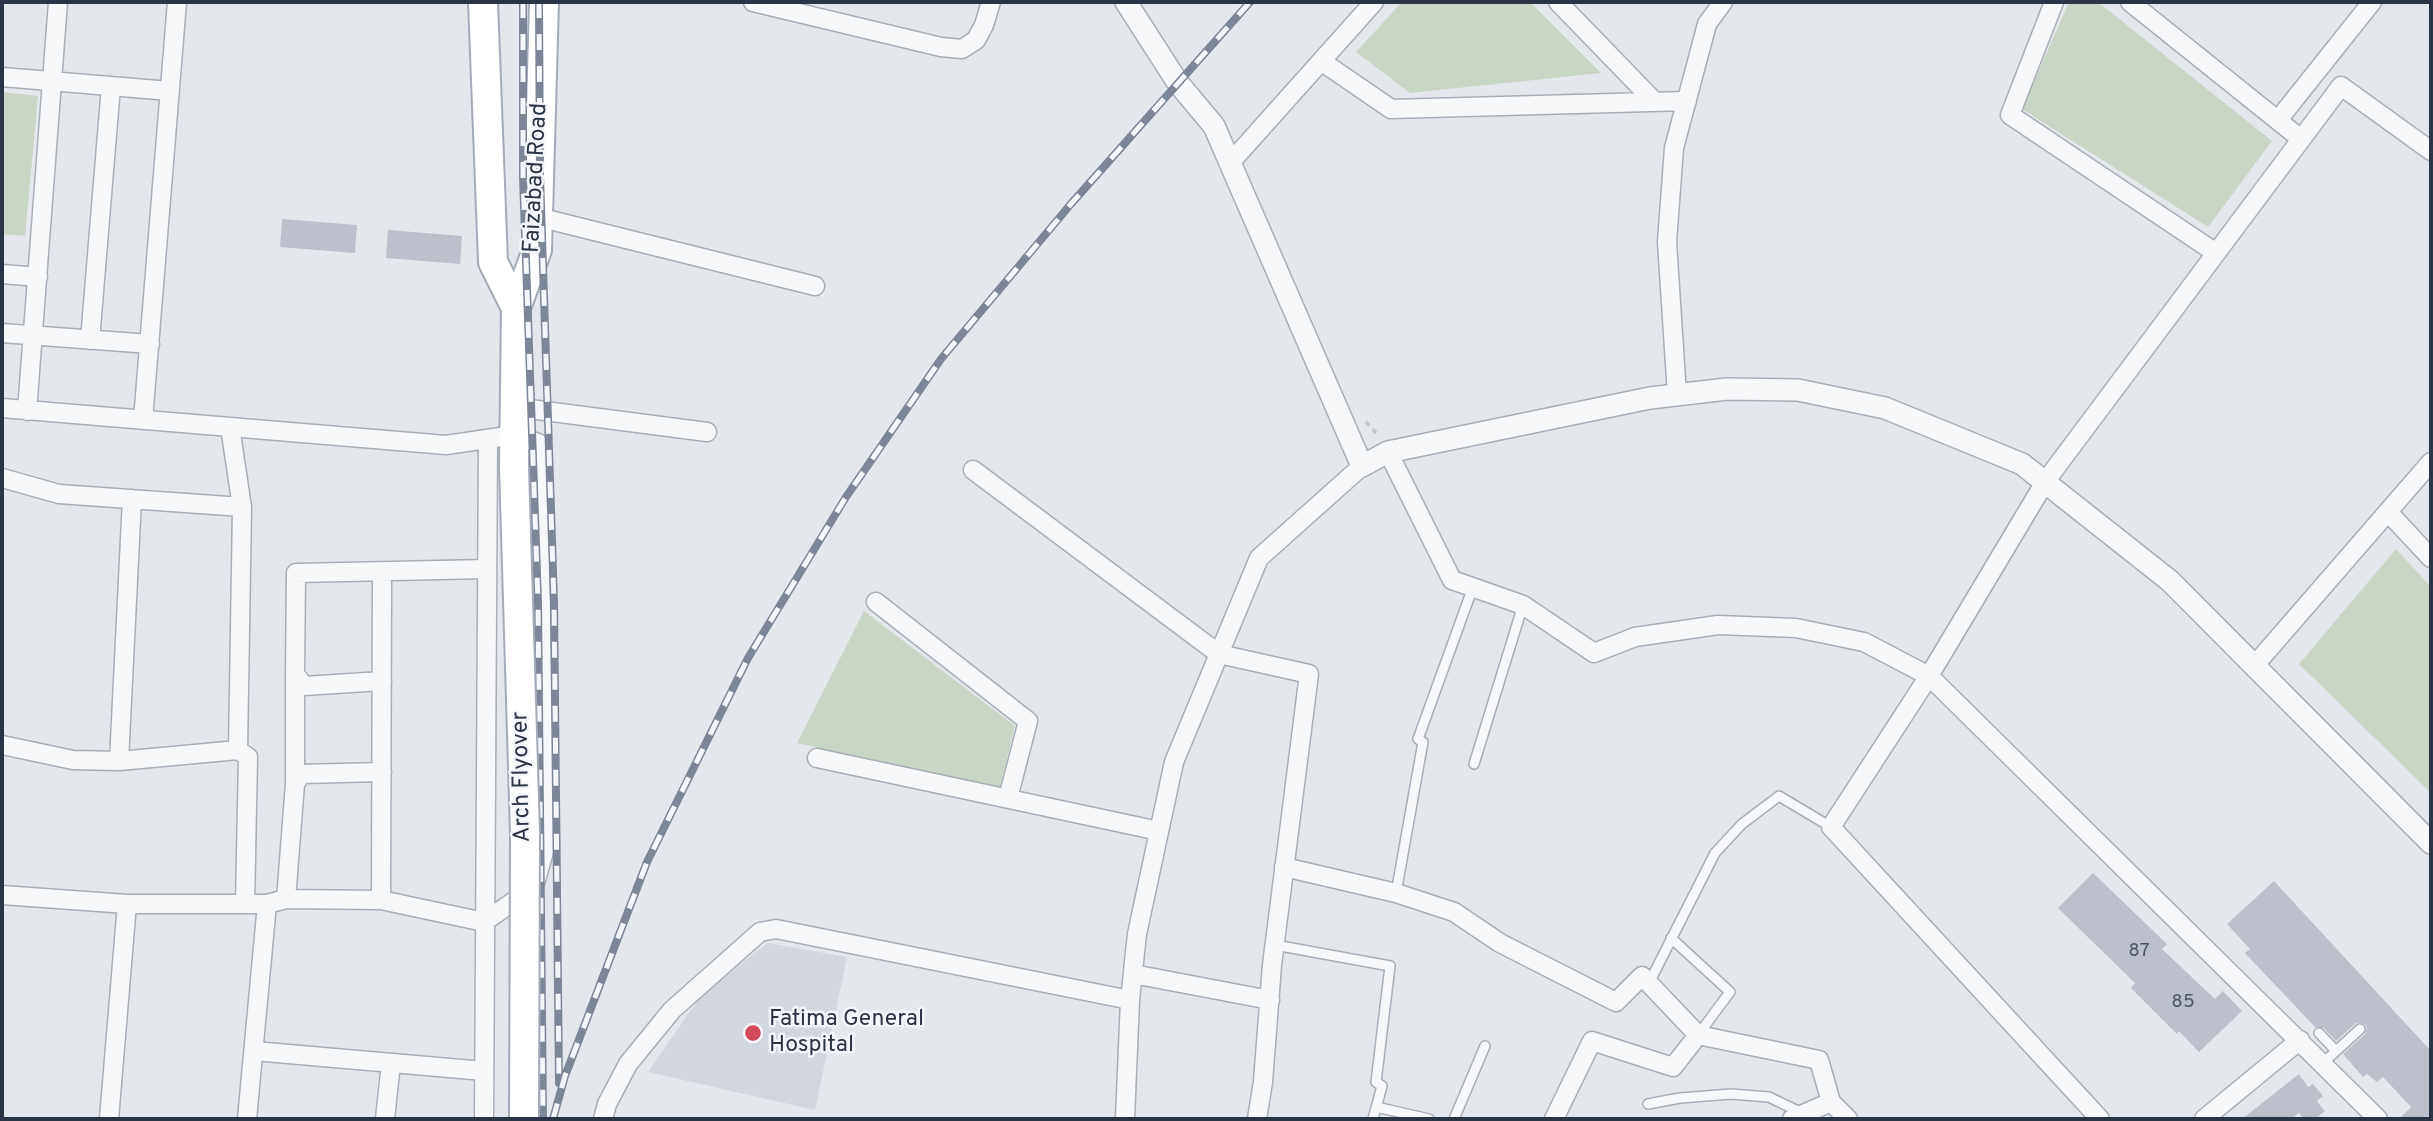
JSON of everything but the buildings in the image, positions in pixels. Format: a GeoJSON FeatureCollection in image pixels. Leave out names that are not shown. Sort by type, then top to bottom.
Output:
{"type":"FeatureCollection","features":[{"type":"Feature","properties":{"kind":"main road"},"geometry":{"type":"LineString","coordinates":[[483,2],[494,262],[516,308]]}},
{"type":"Feature","properties":{"kind":"main road","name":"Faizabad Road"},"geometry":{"type":"LineString","coordinates":[[505,427],[516,308],[537,250],[544,2]]}},
{"type":"Feature","properties":{"kind":"main road","name":"Arch Flyover"},"geometry":{"type":"LineString","coordinates":[[505,427],[514,467],[525,833],[524,1119]]}},
{"type":"Feature","properties":{"kind":"street"},"geometry":{"type":"LineString","coordinates":[[27,411],[58,2]]}},
{"type":"Feature","properties":{"kind":"street"},"geometry":{"type":"LineString","coordinates":[[143,420],[177,2]]}},
{"type":"Feature","properties":{"kind":"street"},"geometry":{"type":"LineString","coordinates":[[753,2],[942,47],[962,49],[976,40],[991,2]]}},
{"type":"Feature","properties":{"kind":"street"},"geometry":{"type":"LineString","coordinates":[[1126,2],[1178,83],[1214,126],[1362,466]]}},
{"type":"Feature","properties":{"kind":"street"},"geometry":{"type":"LineString","coordinates":[[1230,163],[1374,2]]}},
{"type":"Feature","properties":{"kind":"street"},"geometry":{"type":"LineString","coordinates":[[1558,2],[1654,101]]}},
{"type":"Feature","properties":{"kind":"street"},"geometry":{"type":"LineString","coordinates":[[1677,396],[1667,242],[1674,148],[1707,24],[1723,2]]}},
{"type":"Feature","properties":{"kind":"street"},"geometry":{"type":"LineString","coordinates":[[2053,2],[2010,115],[2216,253]]}},
{"type":"Feature","properties":{"kind":"street"},"geometry":{"type":"LineString","coordinates":[[2130,2],[2301,139]]}},
{"type":"Feature","properties":{"kind":"street"},"geometry":{"type":"LineString","coordinates":[[2278,120],[2372,2]]}},
{"type":"Feature","properties":{"kind":"street"},"geometry":{"type":"LineString","coordinates":[[1321,61],[1391,109],[1687,100]]}},
{"type":"Feature","properties":{"kind":"street"},"geometry":{"type":"LineString","coordinates":[[2,78],[170,91]]}},
{"type":"Feature","properties":{"kind":"street"},"geometry":{"type":"LineString","coordinates":[[90,340],[111,86]]}},
{"type":"Feature","properties":{"kind":"street"},"geometry":{"type":"LineString","coordinates":[[2101,1119],[1831,827],[1929,676],[2045,482],[2341,86],[2431,151]]}},
{"type":"Feature","properties":{"kind":"street"},"geometry":{"type":"LineString","coordinates":[[538,217],[815,286]]}},
{"type":"Feature","properties":{"kind":"street"},"geometry":{"type":"LineString","coordinates":[[2,274],[37,277]]}},
{"type":"Feature","properties":{"kind":"street"},"geometry":{"type":"LineString","coordinates":[[2,332],[150,345]]}},
{"type":"Feature","properties":{"kind":"street"},"geometry":{"type":"LineString","coordinates":[[1125,1119],[1130,1000],[1137,934],[1174,762],[1259,558],[1362,466],[1388,453],[1650,398],[1727,389],[1798,390],[1885,408],[2022,464],[2170,581],[2431,843]]}},
{"type":"Feature","properties":{"kind":"street"},"geometry":{"type":"LineString","coordinates":[[2,408],[446,445],[505,427],[707,432]]}},
{"type":"Feature","properties":{"kind":"street"},"geometry":{"type":"LineString","coordinates":[[484,1119],[487,569],[505,427]]}},
{"type":"Feature","properties":{"kind":"street"},"geometry":{"type":"LineString","coordinates":[[2,895],[127,904],[267,904],[285,899],[381,900],[484,922],[534,887],[545,848],[538,443],[505,427]]}},
{"type":"Feature","properties":{"kind":"street"},"geometry":{"type":"LineString","coordinates":[[230,428],[242,508],[238,750]]}},
{"type":"Feature","properties":{"kind":"street"},"geometry":{"type":"LineString","coordinates":[[1388,453],[1452,580],[1523,605],[1594,653],[1635,637],[1718,625],[1796,628],[1864,642],[1929,676],[2301,1041],[2330,1057],[2378,1119]]}},
{"type":"Feature","properties":{"kind":"street"},"geometry":{"type":"LineString","coordinates":[[2254,666],[2431,462]]}},
{"type":"Feature","properties":{"kind":"street"},"geometry":{"type":"LineString","coordinates":[[973,470],[1219,654],[1309,674],[1275,945],[1264,1082],[1257,1119]]}},
{"type":"Feature","properties":{"kind":"street"},"geometry":{"type":"LineString","coordinates":[[2,478],[59,494],[242,508]]}},
{"type":"Feature","properties":{"kind":"street"},"geometry":{"type":"LineString","coordinates":[[119,761],[132,499]]}},
{"type":"Feature","properties":{"kind":"street"},"geometry":{"type":"LineString","coordinates":[[2388,512],[2431,558]]}},
{"type":"Feature","properties":{"kind":"street"},"geometry":{"type":"LineString","coordinates":[[285,899],[295,784],[296,573],[487,569]]}},
{"type":"Feature","properties":{"kind":"street"},"geometry":{"type":"LineString","coordinates":[[381,900],[382,572]]}},
{"type":"Feature","properties":{"kind":"street"},"geometry":{"type":"LineString","coordinates":[[876,602],[1028,721],[1008,798]]}},
{"type":"Feature","properties":{"kind":"street"},"geometry":{"type":"LineString","coordinates":[[295,674],[304,686],[382,681]]}},
{"type":"Feature","properties":{"kind":"street"},"geometry":{"type":"LineString","coordinates":[[2,745],[73,760],[119,761],[238,750],[248,757],[245,904]]}},
{"type":"Feature","properties":{"kind":"street"},"geometry":{"type":"LineString","coordinates":[[817,758],[1159,831]]}},
{"type":"Feature","properties":{"kind":"street"},"geometry":{"type":"LineString","coordinates":[[295,784],[301,774],[382,772]]}},
{"type":"Feature","properties":{"kind":"street"},"geometry":{"type":"LineString","coordinates":[[1284,867],[1396,893],[1454,912],[1500,943],[1616,1002],[1642,976],[1698,1035],[1819,1060],[1831,1102],[1847,1119]]}},
{"type":"Feature","properties":{"kind":"street"},"geometry":{"type":"LineString","coordinates":[[109,1119],[127,904]]}},
{"type":"Feature","properties":{"kind":"street"},"geometry":{"type":"LineString","coordinates":[[247,1119],[267,904]]}},
{"type":"Feature","properties":{"kind":"street"},"geometry":{"type":"LineString","coordinates":[[603,1119],[607,1104],[628,1064],[672,1010],[761,932],[776,929],[1130,1000]]}},
{"type":"Feature","properties":{"kind":"street"},"geometry":{"type":"LineString","coordinates":[[1133,974],[1270,999]]}},
{"type":"Feature","properties":{"kind":"street"},"geometry":{"type":"LineString","coordinates":[[1554,1119],[1592,1041],[1673,1067],[1698,1035]]}},
{"type":"Feature","properties":{"kind":"street"},"geometry":{"type":"LineString","coordinates":[[2204,1119],[2301,1041]]}},
{"type":"Feature","properties":{"kind":"street"},"geometry":{"type":"LineString","coordinates":[[254,1051],[484,1071]]}},
{"type":"Feature","properties":{"kind":"street"},"geometry":{"type":"LineString","coordinates":[[385,1119],[391,1063]]}},
{"type":"Feature","properties":{"kind":"street"},"geometry":{"type":"LineString","coordinates":[[1798,1117],[1831,1102]]}},
{"type":"Feature","properties":{"kind":"lane"},"geometry":{"type":"LineString","coordinates":[[1396,893],[1423,742],[1418,739],[1473,587]]}},
{"type":"Feature","properties":{"kind":"lane"},"geometry":{"type":"LineString","coordinates":[[1474,764],[1523,605]]}},
{"type":"Feature","properties":{"kind":"lane"},"geometry":{"type":"LineString","coordinates":[[1649,983],[1716,853],[1742,824],[1779,796],[1831,827]]}},
{"type":"Feature","properties":{"kind":"lane"},"geometry":{"type":"LineString","coordinates":[[1671,938],[1730,992],[1698,1035]]}},
{"type":"Feature","properties":{"kind":"lane"},"geometry":{"type":"LineString","coordinates":[[1275,945],[1390,966],[1376,1083],[1382,1086],[1373,1119]]}},
{"type":"Feature","properties":{"kind":"lane"},"geometry":{"type":"LineString","coordinates":[[2301,1041],[2318,1031],[2330,1057],[2360,1029]]}},
{"type":"Feature","properties":{"kind":"lane"},"geometry":{"type":"LineString","coordinates":[[1454,1119],[1485,1046]]}},
{"type":"Feature","properties":{"kind":"lane"},"geometry":{"type":"LineString","coordinates":[[1648,1104],[1679,1098],[1731,1094],[1769,1097],[1798,1117]]}},
{"type":"Feature","properties":{"kind":"lane"},"geometry":{"type":"LineString","coordinates":[[1376,1107],[1429,1119]]}},
{"type":"Feature","properties":{"kind":"shaded area","name":"Fatima General Hospital"},"geometry":{"type":"Polygon","coordinates":[[[768,943],[847,957],[815,1110],[648,1072],[702,994],[768,943]]]}},
{"type":"Feature","properties":{"kind":"green space"},"geometry":{"type":"Polygon","coordinates":[[[1402,2],[1530,2],[1601,73],[1410,93],[1356,52],[1402,2]]]}},
{"type":"Feature","properties":{"kind":"green space"},"geometry":{"type":"Polygon","coordinates":[[[2069,2],[2098,2],[2272,141],[2208,227],[2022,109],[2069,2]]]}},
{"type":"Feature","properties":{"kind":"green space"},"geometry":{"type":"Polygon","coordinates":[[[2,92],[38,96],[25,236],[2,234],[2,92]]]}},
{"type":"Feature","properties":{"kind":"green space"},"geometry":{"type":"Polygon","coordinates":[[[2396,549],[2431,587],[2431,793],[2299,664],[2396,549]]]}},
{"type":"Feature","properties":{"kind":"green space"},"geometry":{"type":"Polygon","coordinates":[[[864,611],[1015,726],[999,791],[797,743],[864,611]]]}},
{"type":"Feature","properties":{"kind":"railway"},"geometry":{"type":"LineString","coordinates":[[523,2],[523,176],[538,602],[543,1119]]}},
{"type":"Feature","properties":{"kind":"railway"},"geometry":{"type":"LineString","coordinates":[[539,2],[540,176],[554,602],[559,1083]]}},
{"type":"Feature","properties":{"kind":"railway"},"geometry":{"type":"LineString","coordinates":[[553,1119],[565,1076],[647,862],[748,658],[846,497],[941,359],[1070,205],[1250,2]]}},
{"type":"Feature","properties":{"kind":"place","name":"Fatima General Hospital"},"geometry":{"type":"Point","coordinates":[753,1033]}}]}
